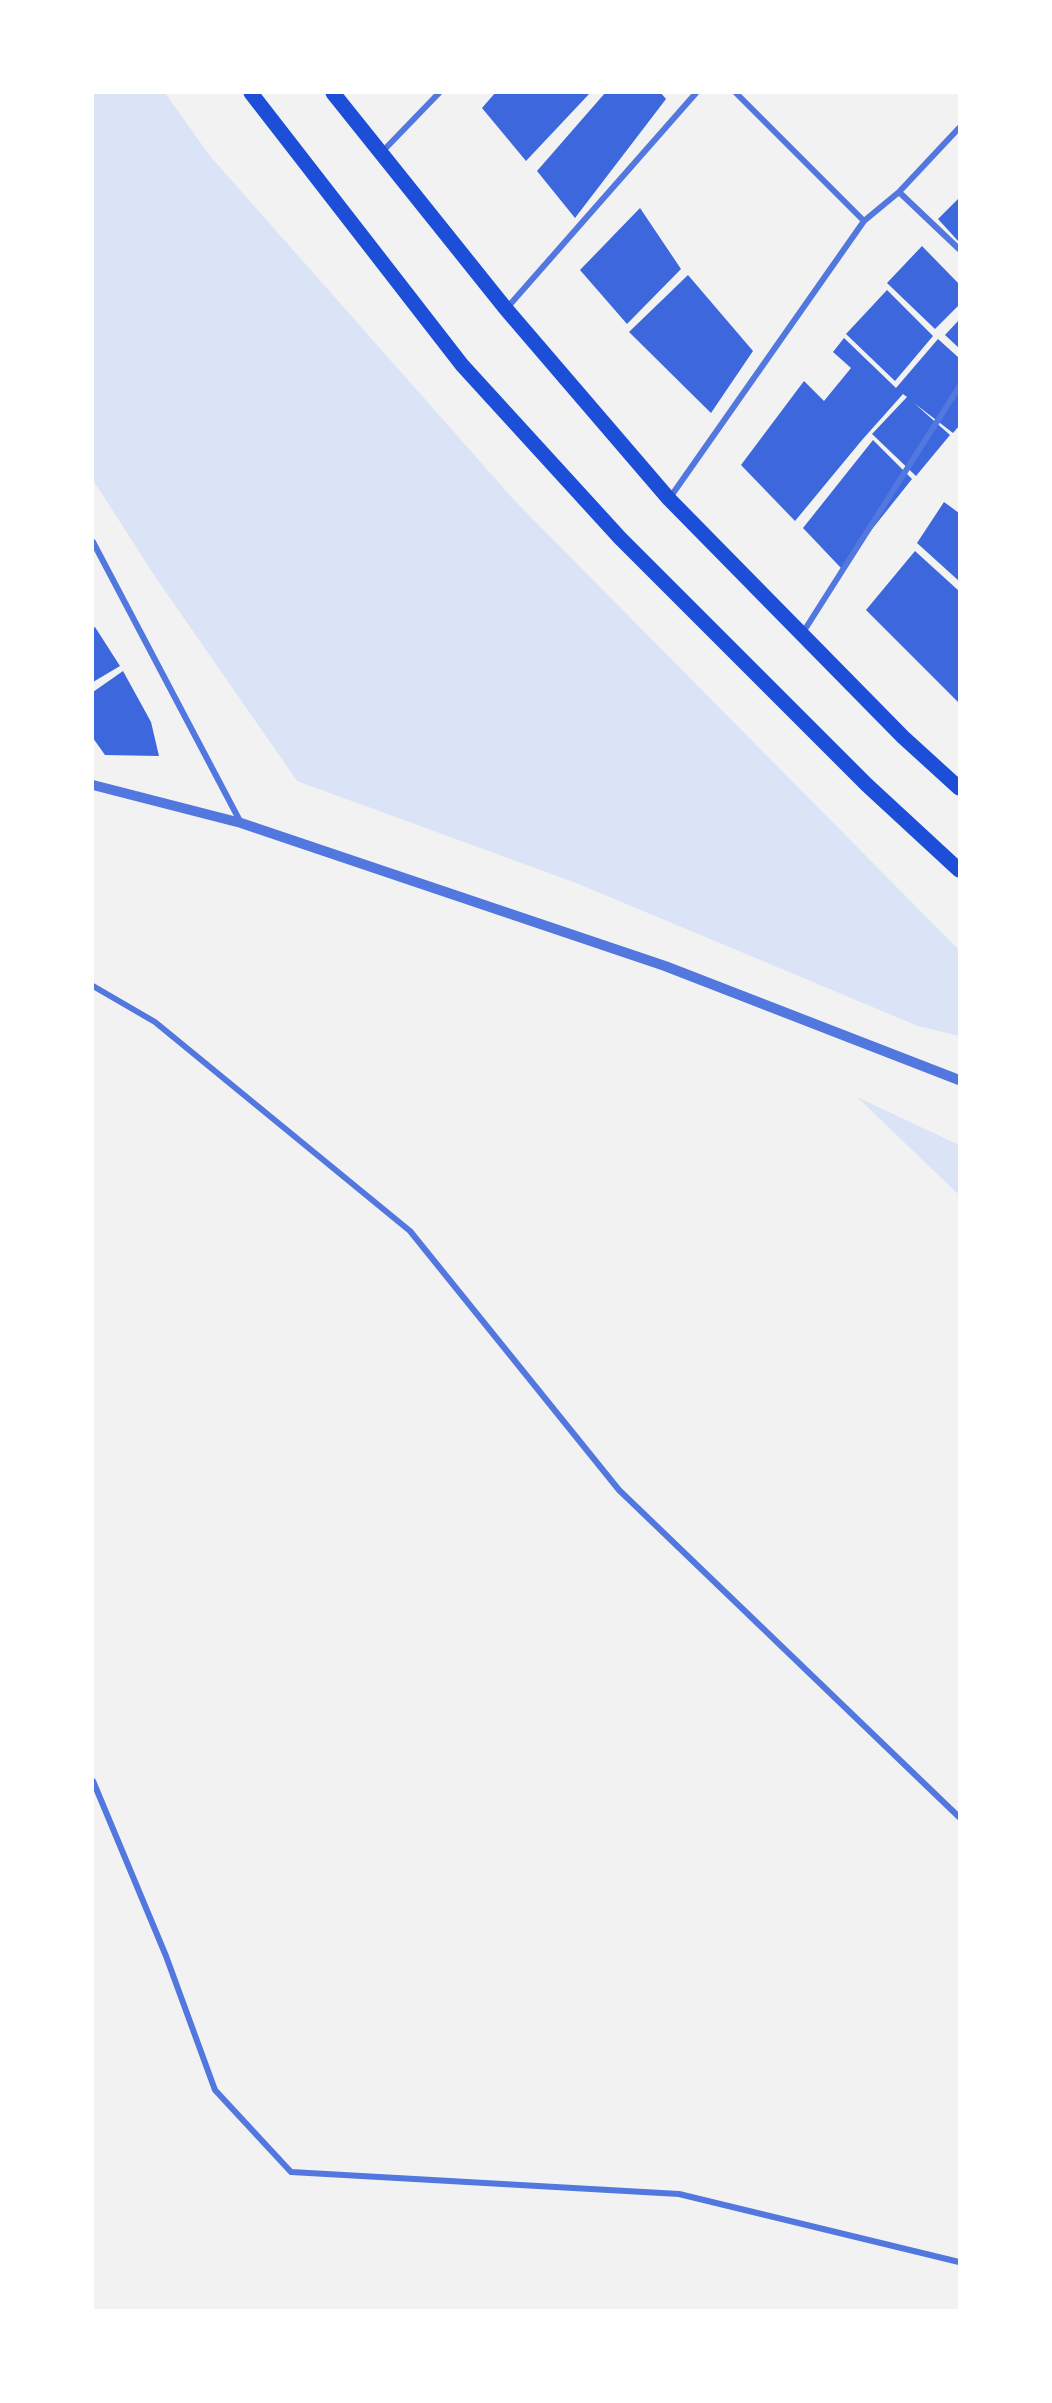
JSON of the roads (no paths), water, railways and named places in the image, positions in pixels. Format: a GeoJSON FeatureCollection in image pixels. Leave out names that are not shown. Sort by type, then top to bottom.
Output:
{"type":"FeatureCollection","features":[{"type":"Feature","properties":{"kind":"main road"},"geometry":{"type":"LineString","coordinates":[[251,93],[462,365],[620,538],[867,785],[959,870]]}},
{"type":"Feature","properties":{"kind":"main road"},"geometry":{"type":"LineString","coordinates":[[333,93],[506,309],[669,499],[903,737],[959,788]]}},
{"type":"Feature","properties":{"kind":"street"},"geometry":{"type":"LineString","coordinates":[[381,153],[438,93]]}},
{"type":"Feature","properties":{"kind":"street"},"geometry":{"type":"LineString","coordinates":[[506,309],[696,93]]}},
{"type":"Feature","properties":{"kind":"street"},"geometry":{"type":"LineString","coordinates":[[736,93],[864,221]]}},
{"type":"Feature","properties":{"kind":"street"},"geometry":{"type":"LineString","coordinates":[[669,499],[864,221],[899,192],[959,128]]}},
{"type":"Feature","properties":{"kind":"street"},"geometry":{"type":"LineString","coordinates":[[899,192],[959,249]]}},
{"type":"Feature","properties":{"kind":"street"},"geometry":{"type":"LineString","coordinates":[[801,634],[959,387]]}},
{"type":"Feature","properties":{"kind":"street"},"geometry":{"type":"LineString","coordinates":[[93,542],[241,823]]}},
{"type":"Feature","properties":{"kind":"street"},"geometry":{"type":"LineString","coordinates":[[93,785],[241,823],[665,966],[959,1080]]}},
{"type":"Feature","properties":{"kind":"street"},"geometry":{"type":"LineString","coordinates":[[93,986],[155,1023],[410,1231],[619,1490],[959,1817]]}},
{"type":"Feature","properties":{"kind":"street"},"geometry":{"type":"LineString","coordinates":[[93,1781],[166,1956],[215,2090],[291,2172],[679,2194],[959,2262]]}}]}
